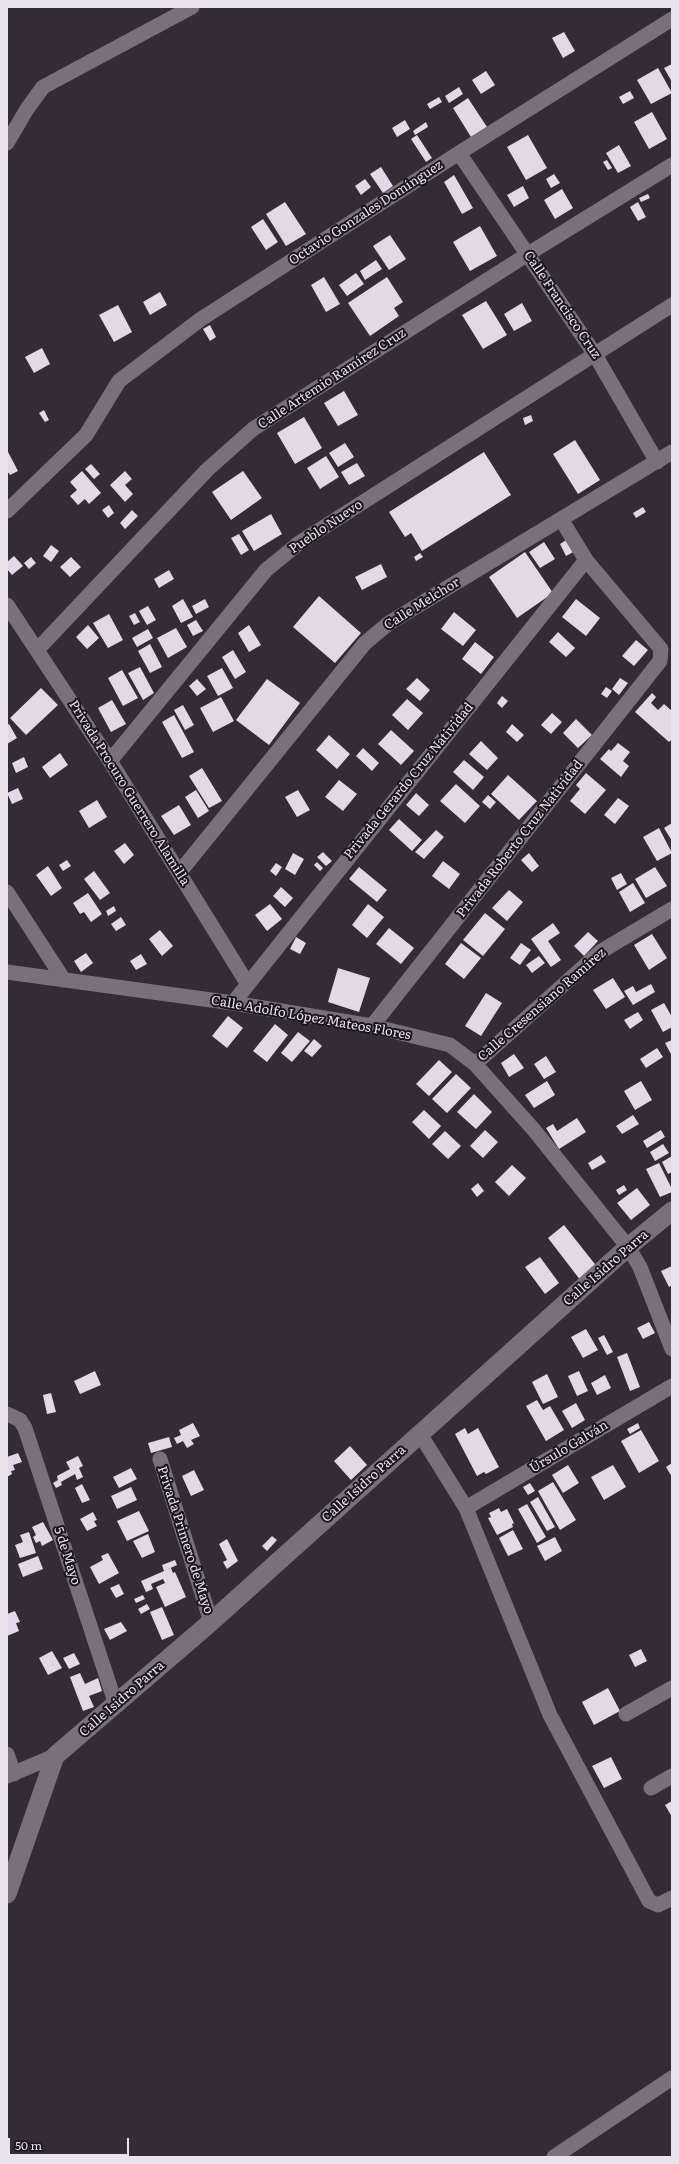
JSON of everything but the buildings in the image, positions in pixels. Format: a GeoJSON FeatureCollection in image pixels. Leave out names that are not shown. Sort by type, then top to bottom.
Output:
{"type":"FeatureCollection","features":[{"type":"Feature","properties":{"kind":"street"},"geometry":{"type":"LineString","coordinates":[[7,143],[27,109],[44,87],[192,7]]}},
{"type":"Feature","properties":{"kind":"street","name":"Octavio Gonzales Domínguez"},"geometry":{"type":"LineString","coordinates":[[7,511],[86,435],[119,381],[194,324],[459,153],[672,19]]}},
{"type":"Feature","properties":{"kind":"street","name":"Calle Francisco Cruz"},"geometry":{"type":"LineString","coordinates":[[459,153],[594,353],[656,462]]}},
{"type":"Feature","properties":{"kind":"street","name":"Calle Artemio Ramírez Cruz"},"geometry":{"type":"LineString","coordinates":[[37,650],[206,470],[253,430],[528,254],[672,165]]}},
{"type":"Feature","properties":{"kind":"street","name":"Pueblo Nuevo"},"geometry":{"type":"LineString","coordinates":[[110,761],[266,570],[299,543],[594,353],[672,305]]}},
{"type":"Feature","properties":{"kind":"street","name":"Calle Melchor"},"geometry":{"type":"LineString","coordinates":[[179,872],[366,644],[389,623],[672,452]]}},
{"type":"Feature","properties":{"kind":"street"},"geometry":{"type":"LineString","coordinates":[[561,519],[586,560]]}},
{"type":"Feature","properties":{"kind":"street","name":"Privada Roberto Cruz Natividad"},"geometry":{"type":"LineString","coordinates":[[372,1026],[660,661],[661,649],[586,560]]}},
{"type":"Feature","properties":{"kind":"street","name":"Privada Gerardo Cruz Natividad"},"geometry":{"type":"LineString","coordinates":[[233,1004],[247,983],[586,560]]}},
{"type":"Feature","properties":{"kind":"street","name":"Privada Procuro Guerrero Alamilla"},"geometry":{"type":"LineString","coordinates":[[7,605],[110,761],[247,983]]}},
{"type":"Feature","properties":{"kind":"street"},"geometry":{"type":"LineString","coordinates":[[7,892],[64,980]]}},
{"type":"Feature","properties":{"kind":"street","name":"Calle Cresensiano Ramírez"},"geometry":{"type":"LineString","coordinates":[[475,1064],[600,952],[672,910]]}},
{"type":"Feature","properties":{"kind":"street","name":"Calle Adolfo López Mateos Flores"},"geometry":{"type":"LineString","coordinates":[[7,972],[233,1004],[372,1026],[450,1045],[475,1064],[534,1130],[628,1247],[640,1267],[672,1349]]}},
{"type":"Feature","properties":{"kind":"street","name":"Calle Isidro Parra"},"geometry":{"type":"LineString","coordinates":[[55,1756],[211,1622],[628,1247],[672,1211]]}},
{"type":"Feature","properties":{"kind":"street","name":"Úrsulo Galván"},"geometry":{"type":"LineString","coordinates":[[466,1508],[672,1386]]}},
{"type":"Feature","properties":{"kind":"street","name":"5 de Mayo"},"geometry":{"type":"LineString","coordinates":[[8,1414],[20,1420],[26,1428],[116,1705]]}},
{"type":"Feature","properties":{"kind":"street"},"geometry":{"type":"LineString","coordinates":[[420,1434],[466,1508],[550,1715],[649,1901],[658,1904],[672,1898]]}},
{"type":"Feature","properties":{"kind":"street","name":"Privada Primero de Mayo"},"geometry":{"type":"LineString","coordinates":[[160,1459],[211,1622]]}},
{"type":"Feature","properties":{"kind":"street"},"geometry":{"type":"LineString","coordinates":[[626,1714],[672,1688]]}},
{"type":"Feature","properties":{"kind":"street"},"geometry":{"type":"LineString","coordinates":[[7,1754],[11,1775],[55,1756]]}},
{"type":"Feature","properties":{"kind":"street"},"geometry":{"type":"LineString","coordinates":[[7,1894],[55,1756]]}},
{"type":"Feature","properties":{"kind":"street"},"geometry":{"type":"LineString","coordinates":[[652,1788],[672,1776]]}},
{"type":"Feature","properties":{"kind":"street"},"geometry":{"type":"LineString","coordinates":[[554,2157],[672,2078]]}}]}
